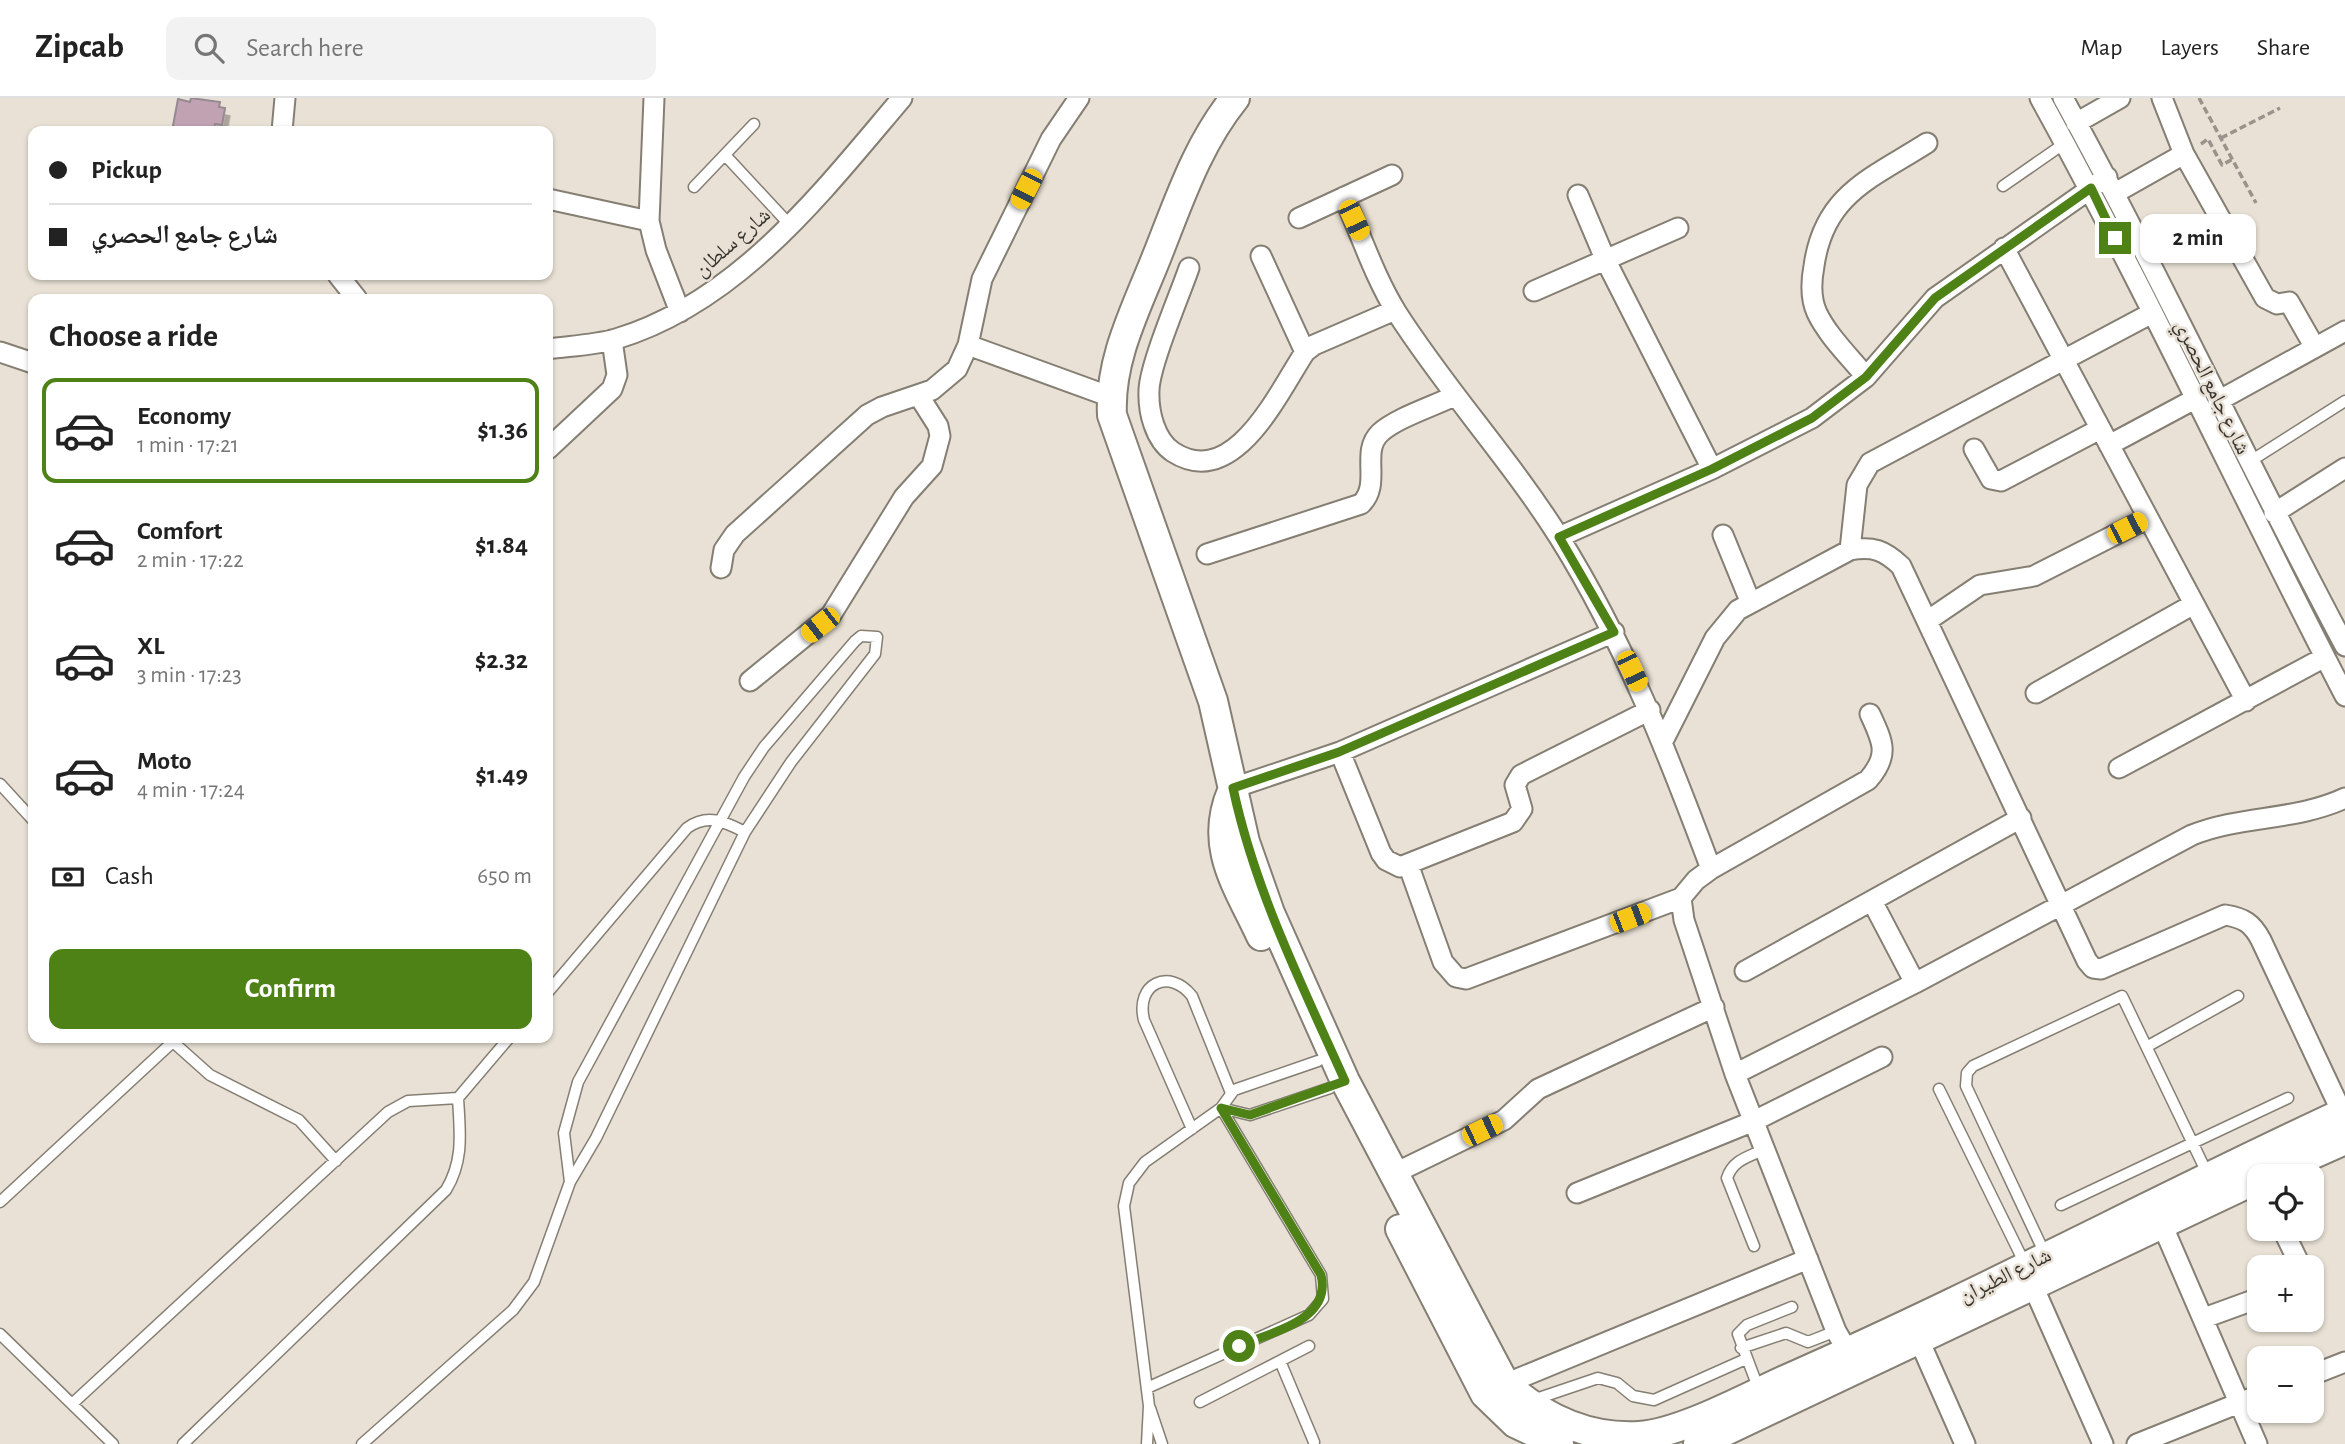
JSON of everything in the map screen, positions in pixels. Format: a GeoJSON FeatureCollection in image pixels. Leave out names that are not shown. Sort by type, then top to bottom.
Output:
{"type":"FeatureCollection","features":[{"type":"Feature","properties":{"kind":"street"},"geometry":{"type":"LineString","coordinates":[[282,126],[285,98]]}},
{"type":"Feature","properties":{"kind":"street"},"geometry":{"type":"LineString","coordinates":[[654,98],[649,221],[656,250],[680,312]]}},
{"type":"Feature","properties":{"kind":"street","name":"شارع سلطان"},"geometry":{"type":"LineString","coordinates":[[553,348],[612,340],[659,323],[727,283],[824,189],[902,98]]}},
{"type":"Feature","properties":{"kind":"street"},"geometry":{"type":"LineString","coordinates":[[721,569],[724,550],[735,534],[861,421],[882,407],[919,396],[944,383],[957,369],[968,345],[982,279],[1051,139],[1079,98]]}},
{"type":"Feature","properties":{"kind":"street"},"geometry":{"type":"LineString","coordinates":[[1235,98],[1196,156],[1120,352],[1111,397],[1118,434],[1213,701],[1245,842],[1337,1085],[1485,1394],[1515,1423],[1559,1444]]}},
{"type":"Feature","properties":{"kind":"street","name":"شارع جامع الحصري"},"geometry":{"type":"LineString","coordinates":[[2040,98],[2065,143],[2104,186],[2345,646]]}},
{"type":"Feature","properties":{"kind":"street","name":"شارع جامع الحصري"},"geometry":{"type":"LineString","coordinates":[[2063,98],[2104,186],[2151,313],[2345,696]]}},
{"type":"Feature","properties":{"kind":"street"},"geometry":{"type":"LineString","coordinates":[[2076,123],[2120,98]]}},
{"type":"Feature","properties":{"kind":"street"},"geometry":{"type":"LineString","coordinates":[[2162,98],[2184,154],[2265,299],[2277,304],[2290,302],[2314,346]]}},
{"type":"Feature","properties":{"kind":"street"},"geometry":{"type":"LineString","coordinates":[[1866,377],[1817,313],[1811,291],[1818,239],[1832,212],[1853,190],[1927,143]]}},
{"type":"Feature","properties":{"kind":"street"},"geometry":{"type":"LineString","coordinates":[[1559,537],[1712,469],[1812,418],[1866,377],[1935,298],[2004,248],[2104,186],[2184,154]]}},
{"type":"Feature","properties":{"kind":"street"},"geometry":{"type":"LineString","coordinates":[[1299,218],[1392,175]]}},
{"type":"Feature","properties":{"kind":"street"},"geometry":{"type":"LineString","coordinates":[[1578,195],[1606,261],[1712,469]]}},
{"type":"Feature","properties":{"kind":"street"},"geometry":{"type":"LineString","coordinates":[[1344,197],[1395,310],[1454,396],[1496,445],[1559,537],[1614,632],[1650,709],[1711,869]]}},
{"type":"Feature","properties":{"kind":"street"},"geometry":{"type":"LineString","coordinates":[[553,200],[649,221]]}},
{"type":"Feature","properties":{"kind":"street"},"geometry":{"type":"LineString","coordinates":[[1534,292],[1678,228]]}},
{"type":"Feature","properties":{"kind":"street"},"geometry":{"type":"LineString","coordinates":[[2004,248],[2246,701]]}},
{"type":"Feature","properties":{"kind":"street"},"geometry":{"type":"LineString","coordinates":[[1261,256],[1305,352]]}},
{"type":"Feature","properties":{"kind":"street"},"geometry":{"type":"LineString","coordinates":[[1189,268],[1149,387],[1152,421],[1165,447],[1186,460],[1206,463],[1225,456],[1243,443],[1256,427],[1305,352],[1323,339],[1395,310]]}},
{"type":"Feature","properties":{"kind":"street"},"geometry":{"type":"LineString","coordinates":[[1850,550],[1857,485],[1870,463],[2151,313]]}},
{"type":"Feature","properties":{"kind":"street"},"geometry":{"type":"LineString","coordinates":[[2218,401],[2345,331]]}},
{"type":"Feature","properties":{"kind":"street"},"geometry":{"type":"LineString","coordinates":[[553,444],[612,389],[617,375],[612,340]]}},
{"type":"Feature","properties":{"kind":"street"},"geometry":{"type":"LineString","coordinates":[[968,345],[1111,397]]}},
{"type":"Feature","properties":{"kind":"street"},"geometry":{"type":"LineString","coordinates":[[0,352],[28,361]]}},
{"type":"Feature","properties":{"kind":"street"},"geometry":{"type":"LineString","coordinates":[[750,681],[831,615],[904,498],[932,466],[940,446],[938,426],[919,396]]}},
{"type":"Feature","properties":{"kind":"street"},"geometry":{"type":"LineString","coordinates":[[1207,554],[1361,504],[1372,487],[1372,449],[1380,433],[1454,396]]}},
{"type":"Feature","properties":{"kind":"street"},"geometry":{"type":"LineString","coordinates":[[1974,449],[1991,479],[2000,481],[2193,400]]}},
{"type":"Feature","properties":{"kind":"street"},"geometry":{"type":"LineString","coordinates":[[2274,513],[2345,468]]}},
{"type":"Feature","properties":{"kind":"street"},"geometry":{"type":"LineString","coordinates":[[1927,621],[1980,585],[2034,576],[2148,518]]}},
{"type":"Feature","properties":{"kind":"street"},"geometry":{"type":"LineString","coordinates":[[1723,535],[1750,601]]}},
{"type":"Feature","properties":{"kind":"street"},"geometry":{"type":"LineString","coordinates":[[1663,741],[1715,638],[1738,610],[1750,601],[1850,550],[1869,547],[1886,552],[1900,566],[2087,961],[2093,968],[2101,969],[2225,915],[2241,918],[2253,926],[2344,1121]]}},
{"type":"Feature","properties":{"kind":"street"},"geometry":{"type":"LineString","coordinates":[[2036,693],[2194,604]]}},
{"type":"Feature","properties":{"kind":"street"},"geometry":{"type":"LineString","coordinates":[[1233,788],[1339,752],[1614,632]]}},
{"type":"Feature","properties":{"kind":"street"},"geometry":{"type":"LineString","coordinates":[[2119,768],[2325,657]]}},
{"type":"Feature","properties":{"kind":"street"},"geometry":{"type":"LineString","coordinates":[[1339,752],[1386,860],[1400,867],[1513,822],[1522,809],[1515,785],[1521,775],[1650,709]]}},
{"type":"Feature","properties":{"kind":"street"},"geometry":{"type":"LineString","coordinates":[[1408,864],[1443,962],[1456,977],[1466,979],[1681,898],[1696,880],[1711,869],[1868,780],[1880,767],[1884,750],[1870,714]]}},
{"type":"Feature","properties":{"kind":"street"},"geometry":{"type":"LineString","coordinates":[[1233,788],[1221,829],[1226,862],[1318,1061],[1337,1085],[1393,1174],[1516,1393],[1546,1415],[1591,1432],[1666,1438]]}},
{"type":"Feature","properties":{"kind":"street"},"geometry":{"type":"LineString","coordinates":[[1735,1074],[2212,827],[2292,816],[2321,809],[2345,798]]}},
{"type":"Feature","properties":{"kind":"street"},"geometry":{"type":"LineString","coordinates":[[1745,971],[2021,818]]}},
{"type":"Feature","properties":{"kind":"street"},"geometry":{"type":"LineString","coordinates":[[1681,898],[1684,920],[1735,1074],[1763,1150],[1842,1341]]}},
{"type":"Feature","properties":{"kind":"street"},"geometry":{"type":"LineString","coordinates":[[1872,901],[1915,983]]}},
{"type":"Feature","properties":{"kind":"street"},"geometry":{"type":"LineString","coordinates":[[1393,1174],[1504,1120],[1538,1089],[1714,1007]]}},
{"type":"Feature","properties":{"kind":"street"},"geometry":{"type":"LineString","coordinates":[[1577,1193],[1754,1121],[1882,1057]]}},
{"type":"Feature","properties":{"kind":"street","name":"شارع الطيران"},"geometry":{"type":"LineString","coordinates":[[1698,1444],[1919,1340],[2035,1269],[2209,1177],[2344,1121]]}},
{"type":"Feature","properties":{"kind":"street","name":"شارع الطيران"},"geometry":{"type":"LineString","coordinates":[[2283,1164],[2344,1121]]}},
{"type":"Feature","properties":{"kind":"street","name":"شارع الطيران"},"geometry":{"type":"LineString","coordinates":[[1666,1438],[1759,1391],[1842,1341],[2161,1223],[2247,1186]]}},
{"type":"Feature","properties":{"kind":"street"},"geometry":{"type":"LineString","coordinates":[[2161,1223],[2204,1318],[2247,1394]]}},
{"type":"Feature","properties":{"kind":"street"},"geometry":{"type":"LineString","coordinates":[[1516,1393],[1808,1259]]}},
{"type":"Feature","properties":{"kind":"street"},"geometry":{"type":"LineString","coordinates":[[2035,1269],[2103,1444]]}},
{"type":"Feature","properties":{"kind":"street"},"geometry":{"type":"LineString","coordinates":[[2204,1318],[2247,1302]]}},
{"type":"Feature","properties":{"kind":"street"},"geometry":{"type":"LineString","coordinates":[[1919,1340],[1965,1444]]}},
{"type":"Feature","properties":{"kind":"street"},"geometry":{"type":"LineString","coordinates":[[2324,1370],[2345,1362]]}},
{"type":"Feature","properties":{"kind":"street"},"geometry":{"type":"LineString","coordinates":[[2137,1444],[2247,1400]]}},
{"type":"Feature","properties":{"kind":"street"},"geometry":{"type":"LineString","coordinates":[[2254,1423],[2257,1444]]}},
{"type":"Feature","properties":{"kind":"lane"},"geometry":{"type":"LineString","coordinates":[[694,187],[754,124]]}},
{"type":"Feature","properties":{"kind":"lane"},"geometry":{"type":"LineString","coordinates":[[2003,186],[2065,143]]}},
{"type":"Feature","properties":{"kind":"lane"},"geometry":{"type":"LineString","coordinates":[[725,155],[789,224]]}},
{"type":"Feature","properties":{"kind":"lane"},"geometry":{"type":"LineString","coordinates":[[2249,461],[2345,401]]}},
{"type":"Feature","properties":{"kind":"lane"},"geometry":{"type":"LineString","coordinates":[[362,1444],[513,1310],[534,1282],[570,1182],[596,1138],[745,832],[791,762],[875,654],[877,637],[861,636],[855,641],[764,747],[719,820],[578,1082],[564,1133],[570,1182]]}},
{"type":"Feature","properties":{"kind":"lane"},"geometry":{"type":"LineString","coordinates":[[0,784],[28,815]]}},
{"type":"Feature","properties":{"kind":"lane"},"geometry":{"type":"LineString","coordinates":[[553,986],[680,834],[695,822],[719,820],[745,832]]}},
{"type":"Feature","properties":{"kind":"lane"},"geometry":{"type":"LineString","coordinates":[[1192,1129],[1144,1020],[1141,1008],[1143,996],[1151,987],[1162,981],[1174,981],[1185,986],[1192,996],[1231,1093]]}},
{"type":"Feature","properties":{"kind":"lane"},"geometry":{"type":"LineString","coordinates":[[2148,1046],[2238,996]]}},
{"type":"Feature","properties":{"kind":"lane"},"geometry":{"type":"LineString","coordinates":[[2035,1269],[1966,1086],[1968,1073],[1973,1066],[2119,997],[2126,1001],[2209,1177]]}},
{"type":"Feature","properties":{"kind":"lane"},"geometry":{"type":"LineString","coordinates":[[0,1202],[172,1043]]}},
{"type":"Feature","properties":{"kind":"lane"},"geometry":{"type":"LineString","coordinates":[[178,1043],[210,1075],[299,1120],[336,1161]]}},
{"type":"Feature","properties":{"kind":"lane"},"geometry":{"type":"LineString","coordinates":[[183,1444],[446,1191],[456,1173],[461,1153],[458,1098],[505,1043]]}},
{"type":"Feature","properties":{"kind":"lane"},"geometry":{"type":"LineString","coordinates":[[1147,1444],[1149,1406],[1124,1206],[1125,1194],[1135,1173],[1145,1163],[1221,1108],[1231,1093],[1318,1061]]}},
{"type":"Feature","properties":{"kind":"lane"},"geometry":{"type":"LineString","coordinates":[[1221,1108],[1250,1115],[1337,1085]]}},
{"type":"Feature","properties":{"kind":"lane"},"geometry":{"type":"LineString","coordinates":[[1939,1089],[2035,1269]]}},
{"type":"Feature","properties":{"kind":"lane"},"geometry":{"type":"LineString","coordinates":[[72,1404],[388,1112],[408,1101],[458,1098]]}},
{"type":"Feature","properties":{"kind":"lane"},"geometry":{"type":"LineString","coordinates":[[2061,1205],[2288,1098]]}},
{"type":"Feature","properties":{"kind":"lane"},"geometry":{"type":"LineString","coordinates":[[1147,1388],[1309,1315],[1323,1299],[1321,1275],[1221,1108]]}},
{"type":"Feature","properties":{"kind":"lane"},"geometry":{"type":"LineString","coordinates":[[1754,1246],[1727,1178],[1738,1161],[1763,1150]]}},
{"type":"Feature","properties":{"kind":"lane"},"geometry":{"type":"LineString","coordinates":[[1759,1391],[1738,1340],[1741,1328],[1792,1307]]}},
{"type":"Feature","properties":{"kind":"lane"},"geometry":{"type":"LineString","coordinates":[[1741,1348],[1786,1333],[1808,1342],[1842,1341]]}},
{"type":"Feature","properties":{"kind":"lane"},"geometry":{"type":"LineString","coordinates":[[0,1334],[113,1444]]}},
{"type":"Feature","properties":{"kind":"lane"},"geometry":{"type":"LineString","coordinates":[[1200,1402],[1309,1346]]}},
{"type":"Feature","properties":{"kind":"lane"},"geometry":{"type":"LineString","coordinates":[[1516,1393],[1598,1378],[1617,1382],[1633,1396],[1654,1400],[1746,1359]]}},
{"type":"Feature","properties":{"kind":"lane"},"geometry":{"type":"LineString","coordinates":[[1280,1361],[1316,1443],[1301,1444]]}},
{"type":"Feature","properties":{"kind":"lane"},"geometry":{"type":"LineString","coordinates":[[1149,1406],[1162,1444]]}},
{"type":"Feature","properties":{"kind":"path"},"geometry":{"type":"LineString","coordinates":[[2199,98],[2256,203]]}},
{"type":"Feature","properties":{"kind":"path"},"geometry":{"type":"LineString","coordinates":[[2221,138],[2280,108]]}},
{"type":"Feature","properties":{"kind":"path"},"geometry":{"type":"LineString","coordinates":[[2184,154],[2208,139],[2222,165],[2232,159]]}},
{"type":"Feature","properties":{"kind":"building"},"geometry":{"type":"Polygon","coordinates":[[[191,98],[220,102],[219,107],[225,108],[222,125],[173,126],[178,99],[190,102],[191,98]]]}},
{"type":"Feature","properties":{"kind":"route"},"geometry":{"type":"LineString","coordinates":[[1239,1346],[1309,1315],[1323,1299],[1324,1288],[1321,1275],[1221,1108],[1250,1115],[1345,1081],[1270,913],[1250,860],[1233,788],[1339,752],[1614,632],[1559,537],[1712,469],[1812,418],[1866,377],[1935,298],[2091,188],[2115,238]]}}]}
